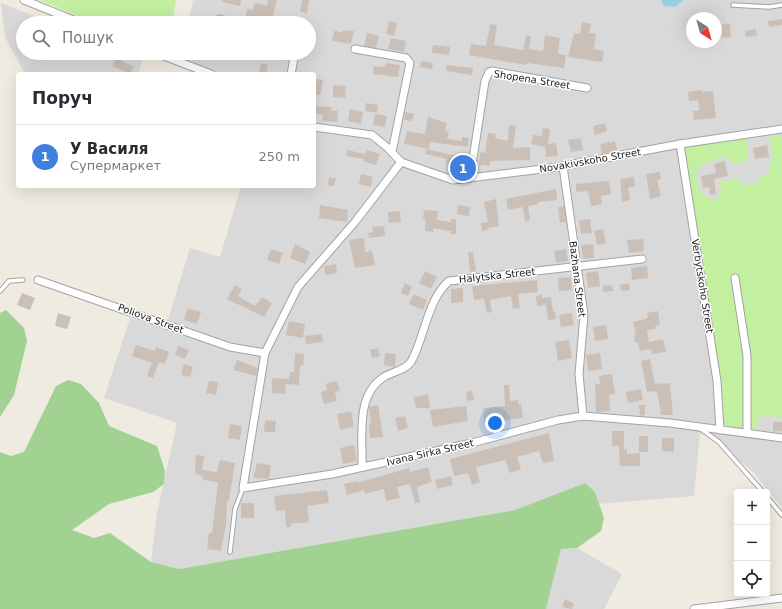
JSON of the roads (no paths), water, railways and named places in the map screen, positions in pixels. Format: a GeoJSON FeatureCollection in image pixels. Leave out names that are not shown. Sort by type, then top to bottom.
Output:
{"type":"FeatureCollection","features":[{"type":"Feature","properties":{"kind":"street"},"geometry":{"type":"LineString","coordinates":[[24,0],[64,16]]}},
{"type":"Feature","properties":{"kind":"street"},"geometry":{"type":"LineString","coordinates":[[355,49],[406,58],[410,63],[392,152]]}},
{"type":"Feature","properties":{"kind":"street"},"geometry":{"type":"LineString","coordinates":[[174,60],[206,72]]}},
{"type":"Feature","properties":{"kind":"street"},"geometry":{"type":"LineString","coordinates":[[291,72],[294,60]]}},
{"type":"Feature","properties":{"kind":"street","name":"Shopena Street"},"geometry":{"type":"LineString","coordinates":[[470,178],[485,81],[489,72],[492,71],[587,88]]}},
{"type":"Feature","properties":{"kind":"street"},"geometry":{"type":"LineString","coordinates":[[243,488],[265,353],[298,287],[355,222],[401,162],[392,152],[372,136],[316,127]]}},
{"type":"Feature","properties":{"kind":"street","name":"Novakivskoho Street"},"geometry":{"type":"LineString","coordinates":[[401,162],[453,180],[563,166],[680,144],[782,129]]}},
{"type":"Feature","properties":{"kind":"street","name":"Verbytskoho Street"},"geometry":{"type":"LineString","coordinates":[[680,144],[717,381],[717,416],[720,430]]}},
{"type":"Feature","properties":{"kind":"street","name":"Bazhana Street"},"geometry":{"type":"LineString","coordinates":[[563,166],[584,315],[579,374],[583,416]]}},
{"type":"Feature","properties":{"kind":"street","name":"Halytska Street"},"geometry":{"type":"LineString","coordinates":[[362,467],[364,404],[383,377],[406,368],[411,362],[442,288],[449,281],[642,259]]}},
{"type":"Feature","properties":{"kind":"street"},"geometry":{"type":"LineString","coordinates":[[736,278],[747,356],[747,433]]}},
{"type":"Feature","properties":{"kind":"street","name":"Poliova Street"},"geometry":{"type":"LineString","coordinates":[[38,280],[230,347],[265,353]]}},
{"type":"Feature","properties":{"kind":"street","name":"Ivana Sirka Street"},"geometry":{"type":"LineString","coordinates":[[243,488],[362,467],[472,443],[558,420],[583,416],[670,423],[782,438]]}},
{"type":"Feature","properties":{"kind":"street"},"geometry":{"type":"LineString","coordinates":[[694,609],[782,598]]}},
{"type":"Feature","properties":{"kind":"lane"},"geometry":{"type":"LineString","coordinates":[[733,5],[769,7],[782,5]]}},
{"type":"Feature","properties":{"kind":"lane"},"geometry":{"type":"LineString","coordinates":[[0,291],[9,281],[23,280]]}},
{"type":"Feature","properties":{"kind":"lane"},"geometry":{"type":"LineString","coordinates":[[699,427],[719,442],[760,489]]}},
{"type":"Feature","properties":{"kind":"lane"},"geometry":{"type":"LineString","coordinates":[[230,552],[235,509],[243,488]]}},
{"type":"Feature","properties":{"kind":"lane"},"geometry":{"type":"LineString","coordinates":[[770,501],[782,515]]}},
{"type":"Feature","properties":{"kind":"water"},"geometry":{"type":"Polygon","coordinates":[[[661,0],[684,0],[675,7],[664,6],[661,0]]]}},
{"type":"Feature","properties":{"kind":"place","name":"У Василя"},"geometry":{"type":"Point","coordinates":[463,168]}}]}
